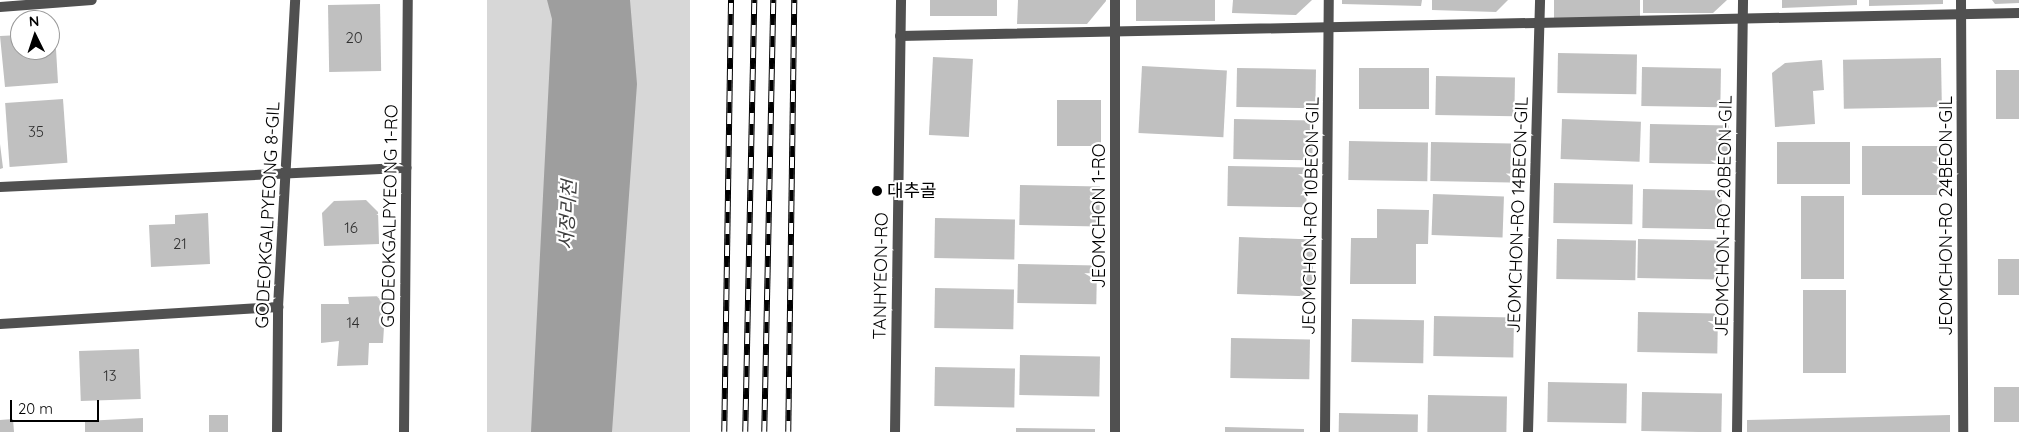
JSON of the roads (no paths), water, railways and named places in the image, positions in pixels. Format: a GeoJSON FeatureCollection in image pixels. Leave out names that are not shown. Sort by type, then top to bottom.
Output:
{"type":"FeatureCollection","features":[{"type":"Feature","properties":{"kind":"street"},"geometry":{"type":"LineString","coordinates":[[0,7],[92,0]]}},
{"type":"Feature","properties":{"kind":"street","name":"GODEOKGALPYEONG 8-GIL"},"geometry":{"type":"LineString","coordinates":[[277,432],[278,307],[288,170],[295,0]]}},
{"type":"Feature","properties":{"kind":"street","name":"GODEOKGALPYEONG 1-RO"},"geometry":{"type":"LineString","coordinates":[[404,432],[408,0]]}},
{"type":"Feature","properties":{"kind":"street","name":"TANHYEON-RO"},"geometry":{"type":"LineString","coordinates":[[895,432],[901,0]]}},
{"type":"Feature","properties":{"kind":"street","name":"JEOMCHON 1-RO"},"geometry":{"type":"LineString","coordinates":[[1115,432],[1116,0]]}},
{"type":"Feature","properties":{"kind":"street","name":"JEOMCHON-RO 10BEON-GIL"},"geometry":{"type":"LineString","coordinates":[[1325,432],[1329,0]]}},
{"type":"Feature","properties":{"kind":"street","name":"JEOMCHON-RO 14BEON-GIL"},"geometry":{"type":"LineString","coordinates":[[1528,432],[1540,0]]}},
{"type":"Feature","properties":{"kind":"street","name":"JEOMCHON-RO 20BEON-GIL"},"geometry":{"type":"LineString","coordinates":[[1737,432],[1743,0]]}},
{"type":"Feature","properties":{"kind":"street","name":"JEOMCHON-RO 24BEON-GIL"},"geometry":{"type":"LineString","coordinates":[[1962,0],[1964,432]]}},
{"type":"Feature","properties":{"kind":"street"},"geometry":{"type":"LineString","coordinates":[[900,36],[2019,13]]}},
{"type":"Feature","properties":{"kind":"street"},"geometry":{"type":"LineString","coordinates":[[0,186],[288,170],[407,168]]}},
{"type":"Feature","properties":{"kind":"street"},"geometry":{"type":"LineString","coordinates":[[0,324],[278,307]]}},
{"type":"Feature","properties":{"kind":"water","name":"서정리천"},"geometry":{"type":"Polygon","coordinates":[[[547,0],[630,0],[637,84],[612,432],[531,432],[552,19],[547,0]]]}},
{"type":"Feature","properties":{"kind":"railway"},"geometry":{"type":"LineString","coordinates":[[724,432],[731,0]]}},
{"type":"Feature","properties":{"kind":"railway"},"geometry":{"type":"LineString","coordinates":[[745,432],[754,0]]}},
{"type":"Feature","properties":{"kind":"railway"},"geometry":{"type":"LineString","coordinates":[[764,432],[773,0]]}},
{"type":"Feature","properties":{"kind":"railway"},"geometry":{"type":"LineString","coordinates":[[788,432],[794,0]]}},
{"type":"Feature","properties":{"kind":"place","name":"대추골"},"geometry":{"type":"Point","coordinates":[877,191]}}]}
